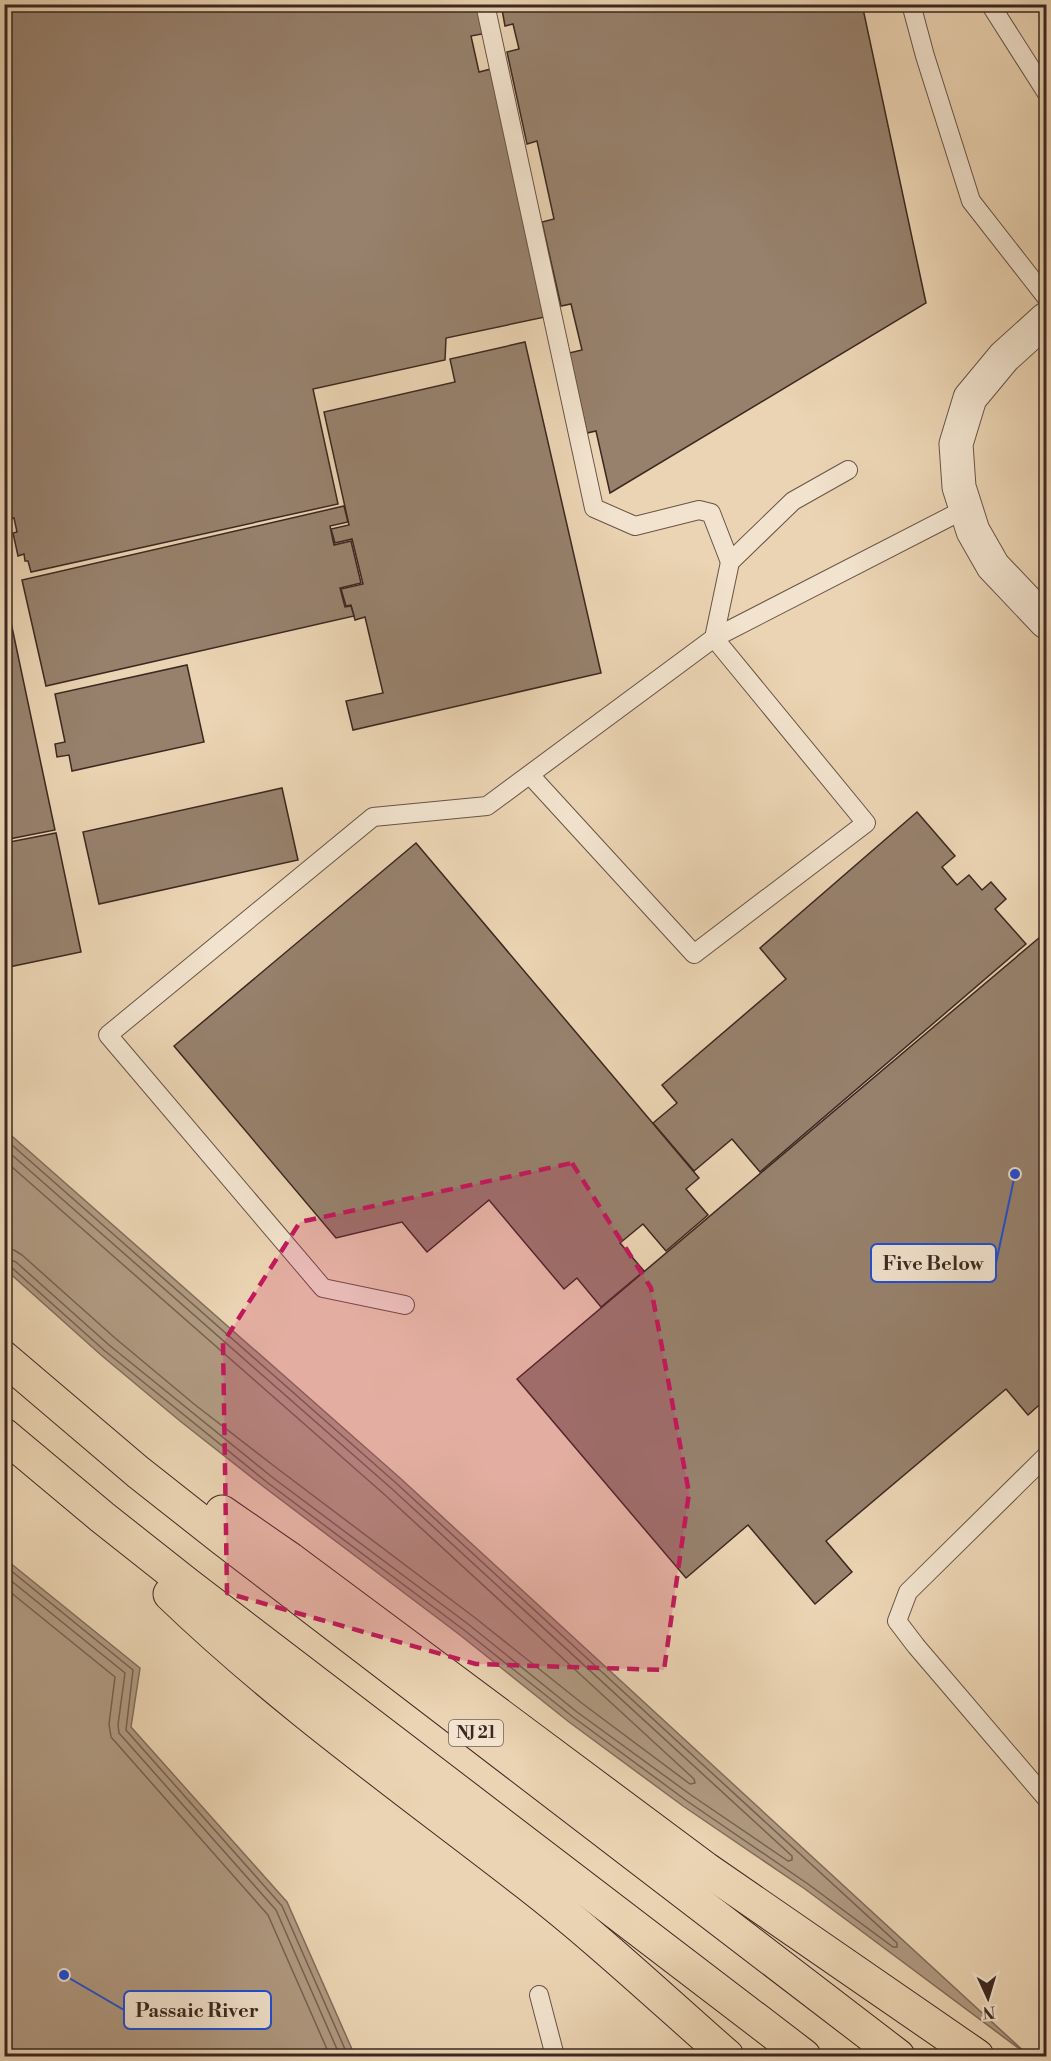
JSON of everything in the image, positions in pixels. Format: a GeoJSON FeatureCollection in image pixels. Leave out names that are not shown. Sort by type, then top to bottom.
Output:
{"type":"FeatureCollection","features":[{"type":"Feature","properties":{"kind":"highway","name":"NJ 21"},"geometry":{"type":"LineString","coordinates":[[4,1358],[138,1473],[898,2056]]}},
{"type":"Feature","properties":{"kind":"highway"},"geometry":{"type":"LineString","coordinates":[[57,1405],[290,1559],[706,1869],[977,2056]]}},
{"type":"Feature","properties":{"kind":"highway"},"geometry":{"type":"LineString","coordinates":[[12,1442],[215,1638],[318,1724],[527,1884],[727,2056]]}},
{"type":"Feature","properties":{"kind":"highway"},"geometry":{"type":"LineString","coordinates":[[12,1442],[188,1585],[804,2056]]}},
{"type":"Feature","properties":{"kind":"street"},"geometry":{"type":"LineString","coordinates":[[1047,319],[1004,357],[970,399],[956,444],[959,487],[973,531],[993,566],[1047,622]]}},
{"type":"Feature","properties":{"kind":"lane"},"geometry":{"type":"LineString","coordinates":[[485,4],[594,508],[635,526],[699,510],[711,513],[730,562],[714,638]]}},
{"type":"Feature","properties":{"kind":"lane"},"geometry":{"type":"LineString","coordinates":[[911,4],[971,201],[1047,297]]}},
{"type":"Feature","properties":{"kind":"lane"},"geometry":{"type":"LineString","coordinates":[[990,4],[1047,92]]}},
{"type":"Feature","properties":{"kind":"lane"},"geometry":{"type":"LineString","coordinates":[[730,562],[793,501],[848,470]]}},
{"type":"Feature","properties":{"kind":"lane"},"geometry":{"type":"LineString","coordinates":[[405,1305],[323,1288],[108,1035],[373,817],[487,806],[714,638],[965,509]]}},
{"type":"Feature","properties":{"kind":"lane"},"geometry":{"type":"LineString","coordinates":[[530,775],[694,954],[866,823],[714,638]]}},
{"type":"Feature","properties":{"kind":"lane"},"geometry":{"type":"LineString","coordinates":[[1044,1464],[908,1592],[897,1621],[1047,1798]]}},
{"type":"Feature","properties":{"kind":"lane"},"geometry":{"type":"LineString","coordinates":[[539,1995],[555,2056]]}},
{"type":"Feature","properties":{"kind":"highlighted area"},"geometry":{"type":"Polygon","coordinates":[[[572,1163],[651,1288],[689,1493],[664,1670],[476,1664],[227,1593],[223,1343],[300,1222],[572,1163]]]}},
{"type":"Feature","properties":{"kind":"water"},"geometry":{"type":"Polygon","coordinates":[[[5,1130],[400,1478],[1029,2056],[805,1889],[683,1806],[569,1722],[460,1635],[180,1421],[101,1355],[5,1269],[5,1130]]]}},
{"type":"Feature","properties":{"kind":"water"},"geometry":{"type":"Polygon","coordinates":[[[4,1558],[140,1668],[131,1727],[287,1902],[355,2056],[5,2056],[4,1558]]]}},
{"type":"Feature","properties":{"kind":"building"},"geometry":{"type":"Polygon","coordinates":[[[4,4],[481,4],[487,33],[471,36],[479,72],[491,69],[545,317],[446,338],[445,360],[313,389],[338,504],[31,572],[24,554],[18,556],[13,533],[17,532],[14,518],[10,519],[6,500],[10,499],[6,480],[4,480],[4,4]]]}},
{"type":"Feature","properties":{"kind":"building"},"geometry":{"type":"Polygon","coordinates":[[[501,4],[862,4],[926,303],[610,493],[596,431],[587,433],[569,353],[582,350],[571,304],[561,306],[542,222],[554,219],[537,141],[527,144],[507,52],[519,49],[513,24],[505,26],[501,4]]]}},
{"type":"Feature","properties":{"kind":"building"},"geometry":{"type":"Polygon","coordinates":[[[525,342],[601,673],[353,730],[346,701],[383,693],[365,617],[355,620],[351,605],[346,606],[341,589],[363,584],[352,539],[335,543],[331,529],[349,525],[324,412],[455,382],[450,359],[525,342]]]}},
{"type":"Feature","properties":{"kind":"building"},"geometry":{"type":"Polygon","coordinates":[[[344,506],[348,522],[330,526],[334,545],[351,541],[361,583],[340,588],[345,607],[351,606],[354,616],[46,686],[22,580],[344,506]]]}},
{"type":"Feature","properties":{"kind":"building"},"geometry":{"type":"Polygon","coordinates":[[[9,613],[55,830],[4,840],[4,614],[9,613]]]}},
{"type":"Feature","properties":{"kind":"building"},"geometry":{"type":"Polygon","coordinates":[[[187,665],[204,742],[72,771],[69,755],[57,757],[55,744],[65,742],[55,694],[187,665]]]}},
{"type":"Feature","properties":{"kind":"building"},"geometry":{"type":"Polygon","coordinates":[[[282,788],[298,860],[99,904],[83,832],[282,788]]]}},
{"type":"Feature","properties":{"kind":"building"},"geometry":{"type":"Polygon","coordinates":[[[917,812],[955,856],[942,867],[957,885],[969,875],[982,890],[991,882],[1006,899],[995,909],[1026,944],[760,1172],[732,1139],[694,1171],[653,1123],[677,1103],[662,1085],[786,979],[760,948],[917,812]]]}},
{"type":"Feature","properties":{"kind":"building"},"geometry":{"type":"Polygon","coordinates":[[[56,833],[81,952],[4,968],[4,843],[56,833]]]}},
{"type":"Feature","properties":{"kind":"building"},"geometry":{"type":"Polygon","coordinates":[[[416,843],[699,1178],[686,1189],[708,1215],[666,1251],[643,1224],[620,1243],[644,1271],[601,1307],[577,1278],[564,1289],[489,1200],[427,1252],[402,1222],[336,1238],[174,1046],[416,843]]]}},
{"type":"Feature","properties":{"kind":"building"},"geometry":{"type":"Polygon","coordinates":[[[1046,932],[1046,1399],[1028,1415],[1006,1389],[826,1541],[852,1572],[815,1604],[748,1525],[686,1578],[517,1379],[1046,932]]]}},
{"type":"Feature","properties":{"kind":"place","name":"Five Below"},"geometry":{"type":"Point","coordinates":[1015,1174]}},
{"type":"Feature","properties":{"kind":"place","name":"Passaic River"},"geometry":{"type":"Point","coordinates":[64,1975]}}]}
